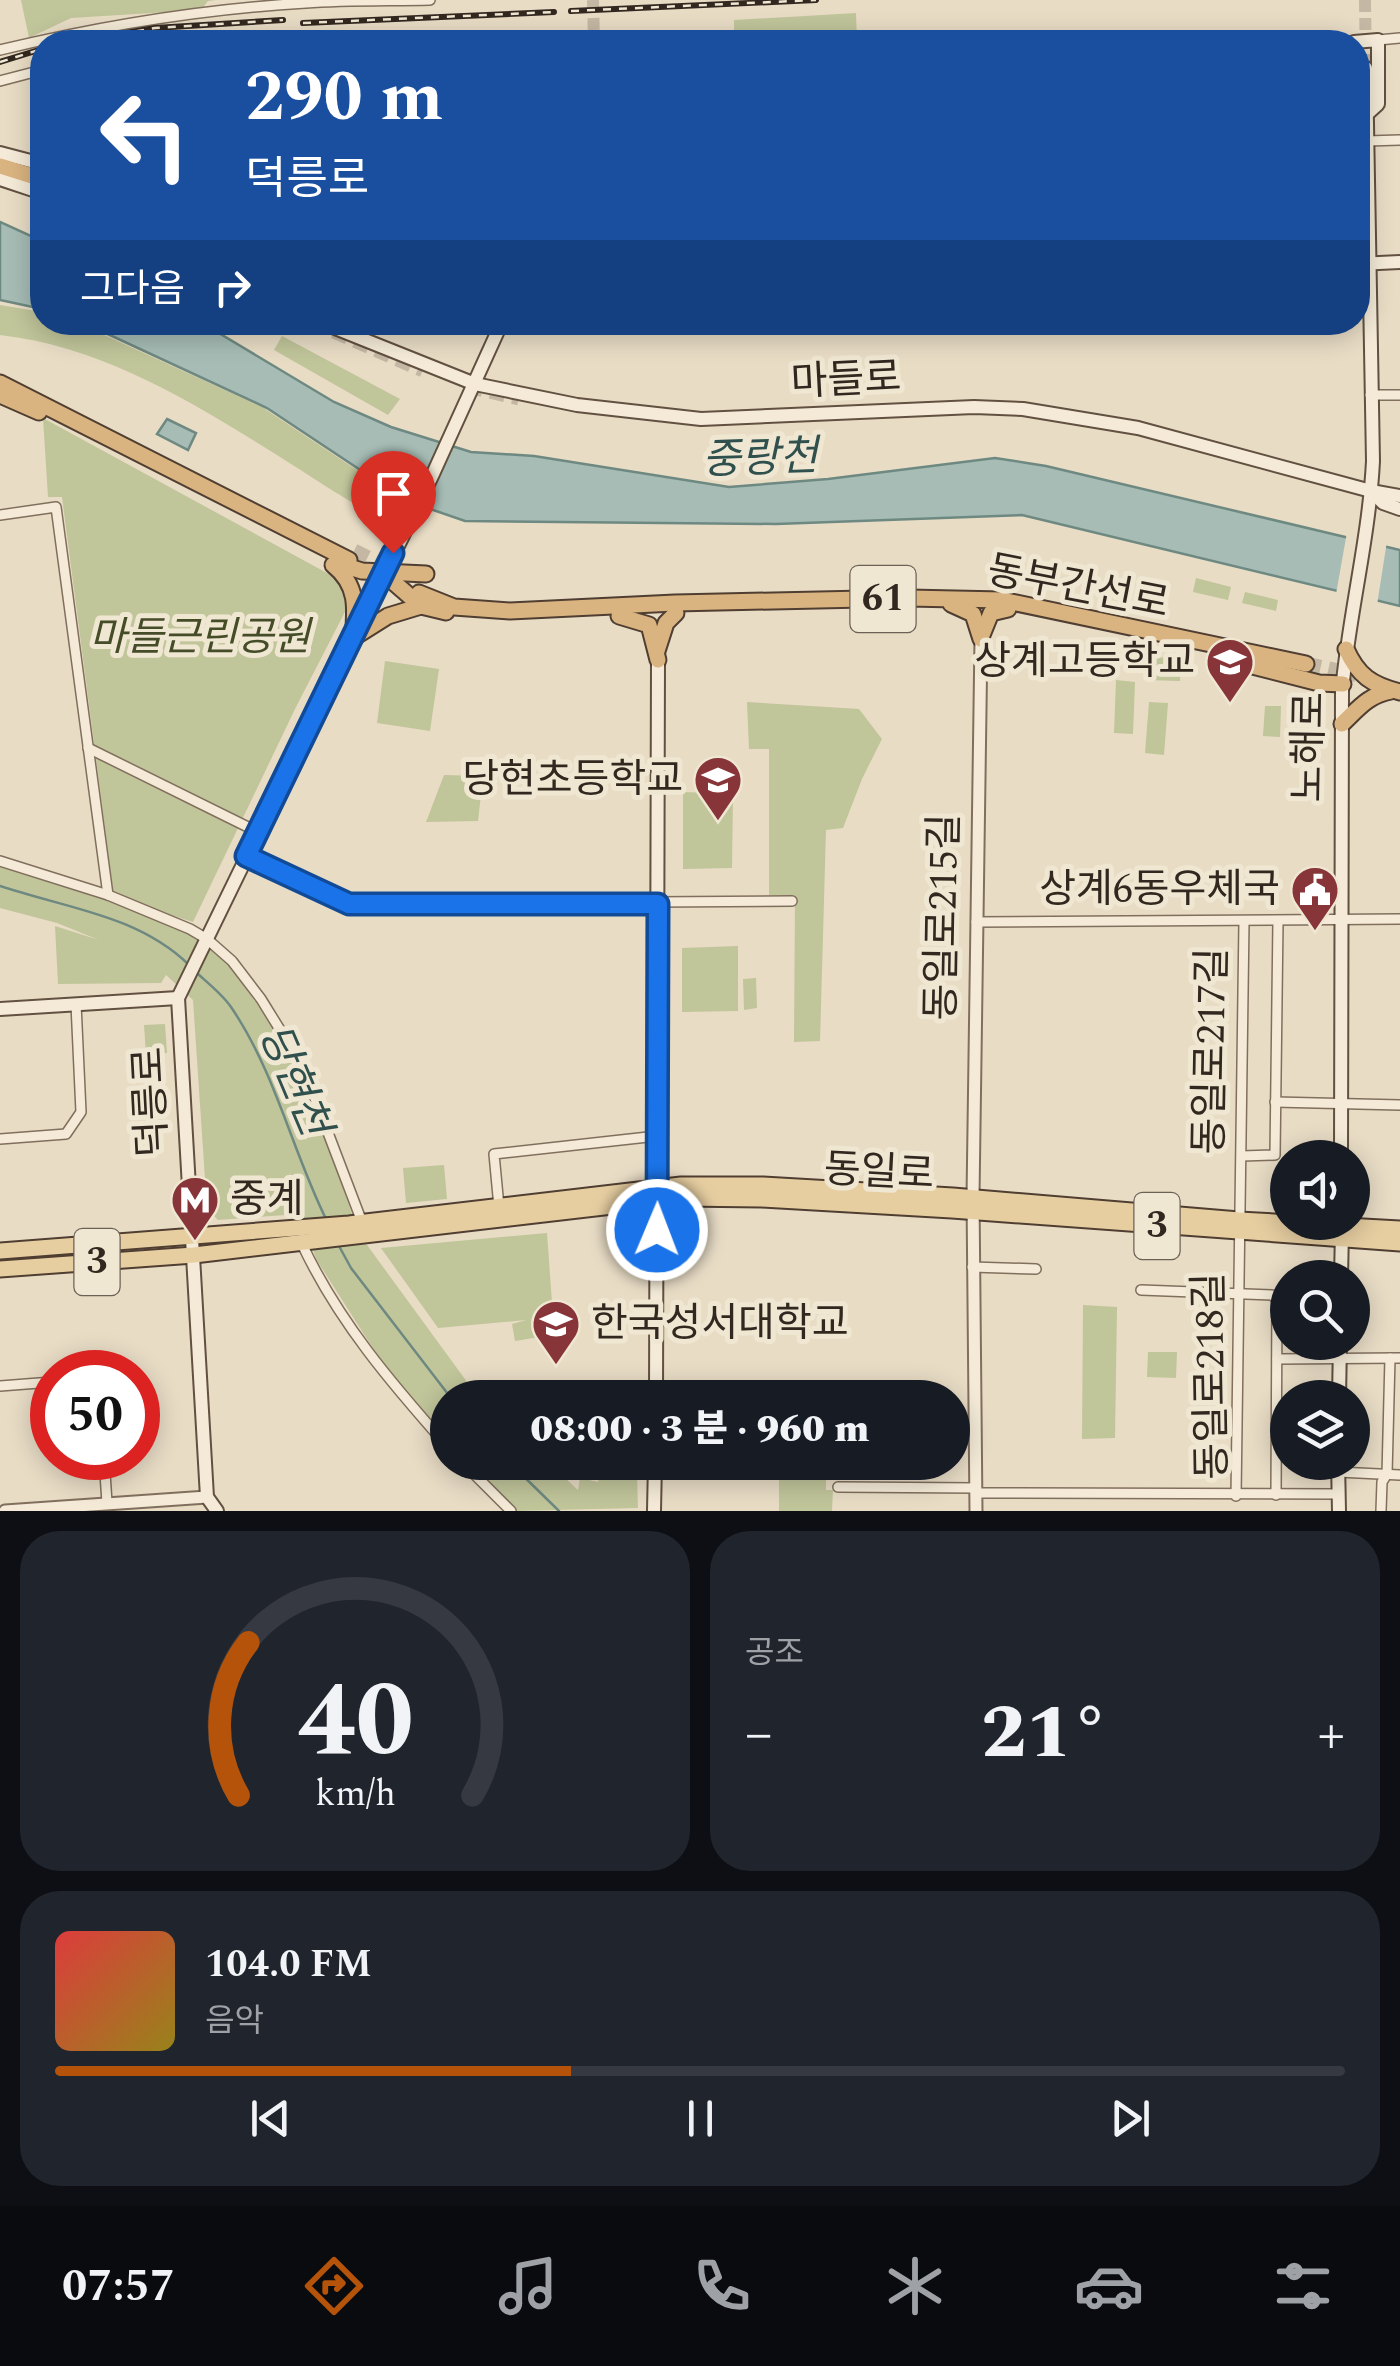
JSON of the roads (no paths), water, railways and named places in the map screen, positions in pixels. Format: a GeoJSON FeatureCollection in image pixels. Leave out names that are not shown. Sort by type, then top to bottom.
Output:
{"type":"FeatureCollection","features":[{"type":"Feature","properties":{"kind":"highway"},"geometry":{"type":"LineString","coordinates":[[0,166],[30,175]]}},
{"type":"Feature","properties":{"kind":"highway"},"geometry":{"type":"LineString","coordinates":[[0,383],[224,487],[351,556],[127,447]]}},
{"type":"Feature","properties":{"kind":"highway"},"geometry":{"type":"LineString","coordinates":[[0,395],[42,414],[68,415]]}},
{"type":"Feature","properties":{"kind":"highway"},"geometry":{"type":"LineString","coordinates":[[102,432],[181,484],[324,559],[355,570],[384,572],[487,618],[776,609],[817,601]]}},
{"type":"Feature","properties":{"kind":"highway"},"geometry":{"type":"LineString","coordinates":[[324,559],[348,579],[356,613],[353,638]]}},
{"type":"Feature","properties":{"kind":"highway"},"geometry":{"type":"LineString","coordinates":[[384,572],[421,589]]}},
{"type":"Feature","properties":{"kind":"highway"},"geometry":{"type":"LineString","coordinates":[[353,638],[421,589]]}},
{"type":"Feature","properties":{"kind":"highway","name":"동부간선로"},"geometry":{"type":"LineString","coordinates":[[421,589],[484,604],[595,606],[617,611],[817,601],[1002,600],[1306,664]]}},
{"type":"Feature","properties":{"kind":"highway","name":"동부간선로"},"geometry":{"type":"LineString","coordinates":[[421,589],[454,607],[520,610],[595,606]]}},
{"type":"Feature","properties":{"kind":"highway"},"geometry":{"type":"LineString","coordinates":[[922,598],[1008,609],[1319,683],[1343,684]]}},
{"type":"Feature","properties":{"kind":"highway"},"geometry":{"type":"LineString","coordinates":[[962,606],[973,614],[981,638]]}},
{"type":"Feature","properties":{"kind":"highway"},"geometry":{"type":"LineString","coordinates":[[981,638],[987,618],[1008,609]]}},
{"type":"Feature","properties":{"kind":"highway"},"geometry":{"type":"LineString","coordinates":[[520,610],[566,618]]}},
{"type":"Feature","properties":{"kind":"highway"},"geometry":{"type":"LineString","coordinates":[[617,611],[649,625],[658,660]]}},
{"type":"Feature","properties":{"kind":"highway"},"geometry":{"type":"LineString","coordinates":[[658,660],[660,637],[676,612]]}},
{"type":"Feature","properties":{"kind":"highway"},"geometry":{"type":"LineString","coordinates":[[1347,642],[1361,675],[1370,682],[1394,687]]}},
{"type":"Feature","properties":{"kind":"highway"},"geometry":{"type":"LineString","coordinates":[[1342,724],[1375,694],[1394,687]]}},
{"type":"Feature","properties":{"kind":"main road"},"geometry":{"type":"LineString","coordinates":[[1370,41],[1378,40],[1378,104],[1370,107]]}},
{"type":"Feature","properties":{"kind":"main road"},"geometry":{"type":"LineString","coordinates":[[0,153],[30,161]]}},
{"type":"Feature","properties":{"kind":"main road"},"geometry":{"type":"LineString","coordinates":[[0,179],[30,189]]}},
{"type":"Feature","properties":{"kind":"main road"},"geometry":{"type":"LineString","coordinates":[[1370,264],[1400,262]]}},
{"type":"Feature","properties":{"kind":"main road","name":"마들로"},"geometry":{"type":"LineString","coordinates":[[352,335],[475,384],[620,412],[701,419],[974,407],[1080,416],[1400,496]]}},
{"type":"Feature","properties":{"kind":"main road"},"geometry":{"type":"LineString","coordinates":[[0,1009],[181,992],[496,335]]}},
{"type":"Feature","properties":{"kind":"main road","name":"노해로"},"geometry":{"type":"LineString","coordinates":[[1341,1140],[1343,684],[1371,511],[1367,335]]}},
{"type":"Feature","properties":{"kind":"main road","name":"마들로"},"geometry":{"type":"LineString","coordinates":[[1372,491],[1383,502],[1400,509]]}},
{"type":"Feature","properties":{"kind":"main road"},"geometry":{"type":"LineString","coordinates":[[656,1380],[658,660]]}},
{"type":"Feature","properties":{"kind":"main road","name":"덕릉로"},"geometry":{"type":"LineString","coordinates":[[181,992],[207,1498]]}},
{"type":"Feature","properties":{"kind":"main road","name":"동일로"},"geometry":{"type":"LineString","coordinates":[[355,1228],[500,1208],[763,1185],[1270,1227]]}},
{"type":"Feature","properties":{"kind":"main road","name":"동일로"},"geometry":{"type":"LineString","coordinates":[[355,1228],[658,1194]]}},
{"type":"Feature","properties":{"kind":"main road","name":"3"},"geometry":{"type":"LineString","coordinates":[[0,1268],[194,1256],[355,1228]]}},
{"type":"Feature","properties":{"kind":"main road","name":"동일로"},"geometry":{"type":"LineString","coordinates":[[1370,1229],[1400,1229]]}},
{"type":"Feature","properties":{"kind":"main road","name":"3"},"geometry":{"type":"LineString","coordinates":[[0,1250],[192,1235],[305,1238]]}},
{"type":"Feature","properties":{"kind":"main road","name":"동일로"},"geometry":{"type":"LineString","coordinates":[[1370,1236],[1400,1243]]}},
{"type":"Feature","properties":{"kind":"main road"},"geometry":{"type":"LineString","coordinates":[[654,1511],[655,1480]]}},
{"type":"Feature","properties":{"kind":"main road"},"geometry":{"type":"LineString","coordinates":[[1338,1480],[1339,1511]]}},
{"type":"Feature","properties":{"kind":"main road"},"geometry":{"type":"LineString","coordinates":[[207,1498],[218,1511]]}},
{"type":"Feature","properties":{"kind":"street"},"geometry":{"type":"LineString","coordinates":[[86,30],[307,2],[430,0]]}},
{"type":"Feature","properties":{"kind":"street"},"geometry":{"type":"LineString","coordinates":[[1378,40],[1400,38]]}},
{"type":"Feature","properties":{"kind":"street"},"geometry":{"type":"LineString","coordinates":[[0,50],[30,43]]}},
{"type":"Feature","properties":{"kind":"street"},"geometry":{"type":"LineString","coordinates":[[0,81],[30,73]]}},
{"type":"Feature","properties":{"kind":"street"},"geometry":{"type":"LineString","coordinates":[[1370,141],[1400,140]]}},
{"type":"Feature","properties":{"kind":"street"},"geometry":{"type":"LineString","coordinates":[[1370,394],[1400,395]]}},
{"type":"Feature","properties":{"kind":"street"},"geometry":{"type":"LineString","coordinates":[[0,515],[56,508],[108,895]]}},
{"type":"Feature","properties":{"kind":"street","name":"동일로215길"},"geometry":{"type":"LineString","coordinates":[[976,1511],[972,1204],[981,638]]}},
{"type":"Feature","properties":{"kind":"street"},"geometry":{"type":"LineString","coordinates":[[88,748],[258,832]]}},
{"type":"Feature","properties":{"kind":"street"},"geometry":{"type":"LineString","coordinates":[[246,856],[349,904],[792,901]]}},
{"type":"Feature","properties":{"kind":"street"},"geometry":{"type":"LineString","coordinates":[[0,861],[108,895],[205,943],[232,961],[303,1066],[355,1228]]}},
{"type":"Feature","properties":{"kind":"street","name":"동일로217길"},"geometry":{"type":"LineString","coordinates":[[1239,1226],[1244,921],[1400,919]]}},
{"type":"Feature","properties":{"kind":"street"},"geometry":{"type":"LineString","coordinates":[[976,922],[1244,921]]}},
{"type":"Feature","properties":{"kind":"street"},"geometry":{"type":"LineString","coordinates":[[1242,1156],[1275,1154],[1278,921]]}},
{"type":"Feature","properties":{"kind":"street"},"geometry":{"type":"LineString","coordinates":[[0,1138],[66,1134],[81,1112],[76,1004]]}},
{"type":"Feature","properties":{"kind":"street"},"geometry":{"type":"LineString","coordinates":[[1276,1102],[1400,1105]]}},
{"type":"Feature","properties":{"kind":"street"},"geometry":{"type":"LineString","coordinates":[[500,1208],[494,1154],[658,1136]]}},
{"type":"Feature","properties":{"kind":"street","name":"동일로218길"},"geometry":{"type":"LineString","coordinates":[[1239,1226],[1236,1496],[1339,1494]]}},
{"type":"Feature","properties":{"kind":"street"},"geometry":{"type":"LineString","coordinates":[[305,1238],[346,1323],[382,1374],[430,1427]]}},
{"type":"Feature","properties":{"kind":"street"},"geometry":{"type":"LineString","coordinates":[[972,1267],[1036,1270]]}},
{"type":"Feature","properties":{"kind":"street"},"geometry":{"type":"LineString","coordinates":[[1141,1290],[1270,1296]]}},
{"type":"Feature","properties":{"kind":"street"},"geometry":{"type":"LineString","coordinates":[[1370,1354],[1395,1358],[1394,1418],[1387,1474],[1382,1482],[1382,1511]]}},
{"type":"Feature","properties":{"kind":"street"},"geometry":{"type":"LineString","coordinates":[[1276,1496],[1277,1360]]}},
{"type":"Feature","properties":{"kind":"street"},"geometry":{"type":"LineString","coordinates":[[0,1386],[30,1384]]}},
{"type":"Feature","properties":{"kind":"street"},"geometry":{"type":"LineString","coordinates":[[1370,1472],[1400,1474]]}},
{"type":"Feature","properties":{"kind":"street"},"geometry":{"type":"LineString","coordinates":[[105,1480],[107,1503]]}},
{"type":"Feature","properties":{"kind":"street"},"geometry":{"type":"LineString","coordinates":[[480,1480],[511,1511]]}},
{"type":"Feature","properties":{"kind":"street"},"geometry":{"type":"LineString","coordinates":[[838,1488],[1236,1496]]}},
{"type":"Feature","properties":{"kind":"street"},"geometry":{"type":"LineString","coordinates":[[5,1511],[207,1498]]}},
{"type":"Feature","properties":{"kind":"water"},"geometry":{"type":"Polygon","coordinates":[[[0,222],[30,236],[30,306],[0,300],[0,222]]]}},
{"type":"Feature","properties":{"kind":"water","name":"중랑천"},"geometry":{"type":"Polygon","coordinates":[[[110,335],[222,335],[334,402],[391,427],[471,452],[534,456],[729,487],[995,458],[1046,466],[1400,550],[1400,606],[1022,515],[776,524],[465,521],[407,501],[267,408],[110,335]]]}},
{"type":"Feature","properties":{"kind":"water"},"geometry":{"type":"Polygon","coordinates":[[[167,419],[196,433],[188,450],[157,434],[167,419]]]}},
{"type":"Feature","properties":{"kind":"waterway","name":"당현천"},"geometry":{"type":"LineString","coordinates":[[0,886],[124,924],[169,948],[189,965]]}},
{"type":"Feature","properties":{"kind":"waterway","name":"당현천"},"geometry":{"type":"LineString","coordinates":[[198,974],[228,1003],[247,1032],[327,1221]]}},
{"type":"Feature","properties":{"kind":"waterway","name":"당현천"},"geometry":{"type":"LineString","coordinates":[[339,1246],[351,1268],[437,1380]]}},
{"type":"Feature","properties":{"kind":"waterway","name":"당현천"},"geometry":{"type":"LineString","coordinates":[[527,1480],[559,1511]]}},
{"type":"Feature","properties":{"kind":"tunnel"},"geometry":{"type":"LineString","coordinates":[[593,0],[594,30]]}},
{"type":"Feature","properties":{"kind":"tunnel"},"geometry":{"type":"LineString","coordinates":[[1365,0],[1365,30]]}},
{"type":"Feature","properties":{"kind":"tunnel"},"geometry":{"type":"LineString","coordinates":[[343,335],[423,370]]}},
{"type":"Feature","properties":{"kind":"tunnel"},"geometry":{"type":"LineString","coordinates":[[468,386],[519,398]]}},
{"type":"Feature","properties":{"kind":"tunnel"},"geometry":{"type":"LineString","coordinates":[[354,551],[420,584]]}},
{"type":"Feature","properties":{"kind":"tunnel"},"geometry":{"type":"LineString","coordinates":[[1306,664],[1356,675]]}},
{"type":"Feature","properties":{"kind":"railway"},"geometry":{"type":"LineString","coordinates":[[571,11],[816,0]]}},
{"type":"Feature","properties":{"kind":"railway"},"geometry":{"type":"LineString","coordinates":[[303,23],[554,12]]}},
{"type":"Feature","properties":{"kind":"railway"},"geometry":{"type":"LineString","coordinates":[[143,30],[283,20]]}},
{"type":"Feature","properties":{"kind":"railway"},"geometry":{"type":"LineString","coordinates":[[0,62],[30,53]]}},
{"type":"Feature","properties":{"kind":"place","name":"상계고등학교"},"geometry":{"type":"Point","coordinates":[1230,704]}},
{"type":"Feature","properties":{"kind":"place","name":"당현초등학교"},"geometry":{"type":"Point","coordinates":[718,822]}},
{"type":"Feature","properties":{"kind":"place","name":"상계6동우체국"},"geometry":{"type":"Point","coordinates":[1315,932]}},
{"type":"Feature","properties":{"kind":"place","name":"중계"},"geometry":{"type":"Point","coordinates":[195,1242]}},
{"type":"Feature","properties":{"kind":"place","name":"한국성서대학교"},"geometry":{"type":"Point","coordinates":[556,1366]}},
{"type":"Feature","properties":{"kind":"park label","name":"마들근린공원"},"geometry":{"type":"Point","coordinates":[200,638]}}]}
